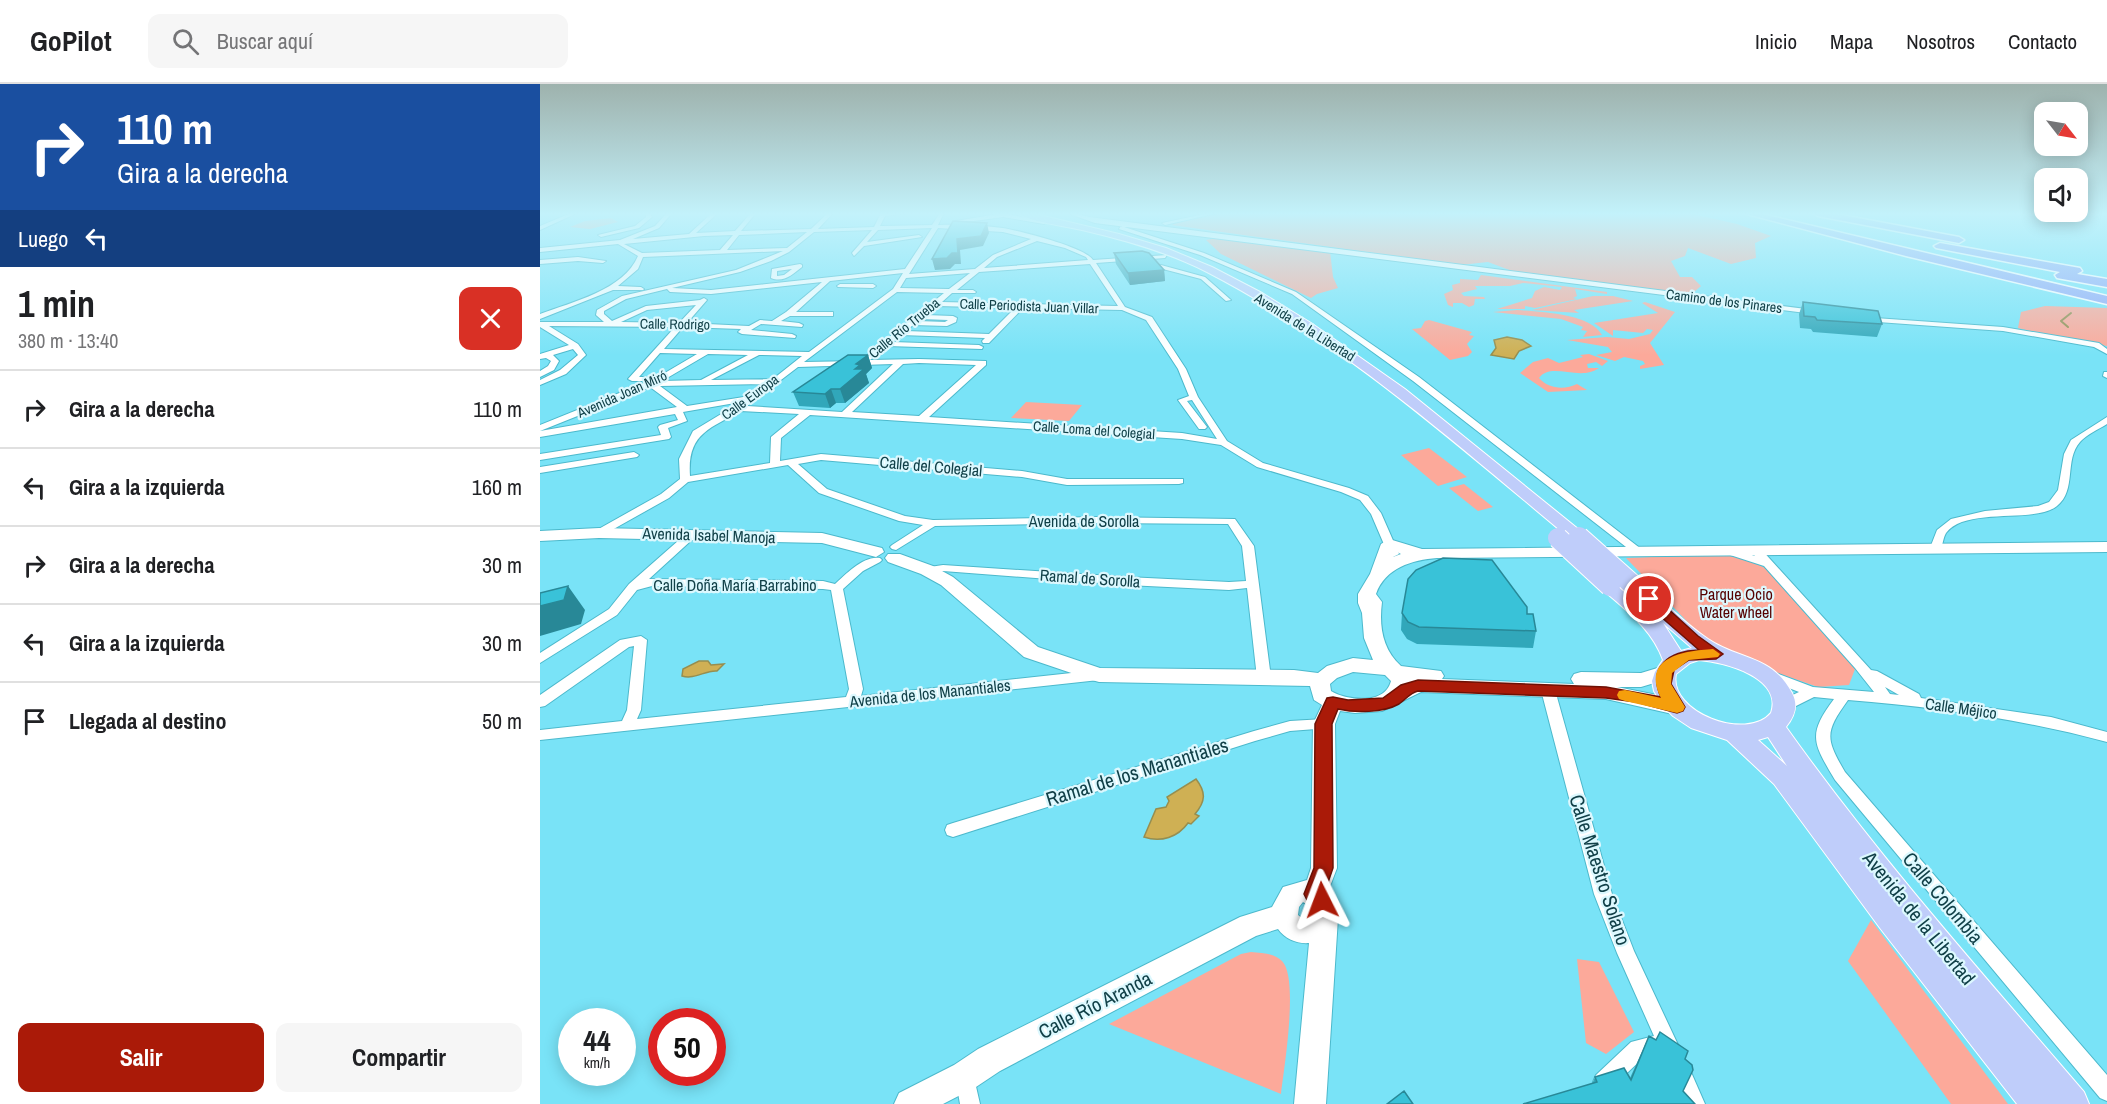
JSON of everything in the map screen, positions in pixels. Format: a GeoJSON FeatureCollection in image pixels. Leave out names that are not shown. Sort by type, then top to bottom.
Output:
{"type":"FeatureCollection","features":[{"type":"Feature","properties":{"kind":"highway"},"geometry":{"type":"LineString","coordinates":[[1938,261],[2107,300]]}},
{"type":"Feature","properties":{"kind":"highway"},"geometry":{"type":"LineString","coordinates":[[1989,261],[2107,283]]}},
{"type":"Feature","properties":{"kind":"highway"},"geometry":{"type":"LineString","coordinates":[[2019,261],[2107,277]]}},
{"type":"Feature","properties":{"kind":"highway"},"geometry":{"type":"LineString","coordinates":[[2058,261],[2085,266]]}},
{"type":"Feature","properties":{"kind":"main road","name":"Avenida de la Libertad"},"geometry":{"type":"LineString","coordinates":[[1166,261],[1202,270],[1297,325],[1348,360],[1658,629],[1670,646],[1669,667]]}},
{"type":"Feature","properties":{"kind":"main road","name":"Avenida de la Libertad"},"geometry":{"type":"LineString","coordinates":[[1185,261],[1207,269],[1305,324],[1357,359],[1579,537],[1693,639],[1716,654]]}},
{"type":"Feature","properties":{"kind":"main road","name":"Avenida Isabel Manoja"},"geometry":{"type":"LineString","coordinates":[[540,536],[599,533],[822,538],[885,554],[927,570],[947,581],[1031,652],[1099,675]]}},
{"type":"Feature","properties":{"kind":"main road"},"geometry":{"type":"LineString","coordinates":[[1374,645],[1353,665],[1333,671],[1322,680],[1320,683],[1322,695],[1333,702],[1348,706],[1372,705],[1393,700],[1396,678],[1374,645],[1375,594],[1377,584],[1398,568],[1397,561],[1499,552],[1552,536],[1639,552],[2107,547]]}},
{"type":"Feature","properties":{"kind":"main road"},"geometry":{"type":"LineString","coordinates":[[1375,594],[1389,544],[1425,558]]}},
{"type":"Feature","properties":{"kind":"main road"},"geometry":{"type":"LineString","coordinates":[[1375,594],[1394,574],[1425,558]]}},
{"type":"Feature","properties":{"kind":"main road"},"geometry":{"type":"LineString","coordinates":[[1396,678],[1420,676],[1641,680],[1669,667],[1700,653],[1716,654],[1735,658],[1764,674],[1780,691],[1779,716],[1749,734],[1713,728],[1693,719],[1677,707],[1668,696],[1663,684],[1669,667]]}},
{"type":"Feature","properties":{"kind":"main road"},"geometry":{"type":"LineString","coordinates":[[1353,665],[1418,686],[1606,693],[1636,697],[1677,707]]}},
{"type":"Feature","properties":{"kind":"main road","name":"Avenida de los Manantiales"},"geometry":{"type":"LineString","coordinates":[[1099,675],[1322,680]]}},
{"type":"Feature","properties":{"kind":"main road"},"geometry":{"type":"LineString","coordinates":[[1310,1104],[1319,906],[1324,868],[1324,724],[1333,702]]}},
{"type":"Feature","properties":{"kind":"main road","name":"Avenida de la Libertad"},"geometry":{"type":"LineString","coordinates":[[1779,716],[1805,773],[1911,910],[2072,1104]]}},
{"type":"Feature","properties":{"kind":"main road","name":"Avenida de la Libertad"},"geometry":{"type":"LineString","coordinates":[[1734,733],[1783,777],[1890,919],[2038,1104]]}},
{"type":"Feature","properties":{"kind":"main road","name":"Calle Río Aranda"},"geometry":{"type":"LineString","coordinates":[[910,1104],[965,1076],[989,1060],[1249,926],[1284,915],[1289,925],[1295,929],[1306,931],[1318,927],[1319,906]]}},
{"type":"Feature","properties":{"kind":"street"},"geometry":{"type":"LineString","coordinates":[[540,262],[558,261]]}},
{"type":"Feature","properties":{"kind":"street"},"geometry":{"type":"LineString","coordinates":[[598,261],[603,261]]}},
{"type":"Feature","properties":{"kind":"street"},"geometry":{"type":"LineString","coordinates":[[540,317],[612,288],[636,268],[639,261]]}},
{"type":"Feature","properties":{"kind":"street"},"geometry":{"type":"LineString","coordinates":[[702,302],[646,308],[611,324],[600,315],[601,310],[624,297],[738,271],[767,261]]}},
{"type":"Feature","properties":{"kind":"street"},"geometry":{"type":"LineString","coordinates":[[913,261],[895,290],[973,292]]}},
{"type":"Feature","properties":{"kind":"street","name":"Calle Río Trueba"},"geometry":{"type":"LineString","coordinates":[[863,362],[991,261]]}},
{"type":"Feature","properties":{"kind":"street"},"geometry":{"type":"LineString","coordinates":[[1092,261],[1127,310],[1149,319],[1182,369],[1194,397],[1224,443]]}},
{"type":"Feature","properties":{"kind":"street"},"geometry":{"type":"LineString","coordinates":[[758,334],[789,314],[824,283],[904,274],[976,271],[1101,261]]}},
{"type":"Feature","properties":{"kind":"street"},"geometry":{"type":"LineString","coordinates":[[1162,261],[1203,278],[1228,300]]}},
{"type":"Feature","properties":{"kind":"street"},"geometry":{"type":"LineString","coordinates":[[1218,261],[1294,293],[1416,379],[1639,552]]}},
{"type":"Feature","properties":{"kind":"street","name":"Camino de los Pinares"},"geometry":{"type":"LineString","coordinates":[[1428,261],[1819,313]]}},
{"type":"Feature","properties":{"kind":"street"},"geometry":{"type":"LineString","coordinates":[[738,271],[739,289]]}},
{"type":"Feature","properties":{"kind":"street"},"geometry":{"type":"LineString","coordinates":[[612,288],[711,292],[780,281],[873,286]]}},
{"type":"Feature","properties":{"kind":"street","name":"Calle Europa"},"geometry":{"type":"LineString","coordinates":[[685,480],[684,459],[696,433],[739,408],[895,290]]}},
{"type":"Feature","properties":{"kind":"street"},"geometry":{"type":"LineString","coordinates":[[711,292],[632,379],[655,382],[773,381]]}},
{"type":"Feature","properties":{"kind":"street","name":"Calle Periodista Juan Villar"},"geometry":{"type":"LineString","coordinates":[[935,304],[1127,310]]}},
{"type":"Feature","properties":{"kind":"street"},"geometry":{"type":"LineString","coordinates":[[963,363],[1021,306]]}},
{"type":"Feature","properties":{"kind":"street"},"geometry":{"type":"LineString","coordinates":[[789,314],[830,314]]}},
{"type":"Feature","properties":{"kind":"street"},"geometry":{"type":"LineString","coordinates":[[911,323],[946,324],[953,321],[953,318],[919,317]]}},
{"type":"Feature","properties":{"kind":"street"},"geometry":{"type":"LineString","coordinates":[[1853,317],[2003,328],[2096,345],[2107,352]]}},
{"type":"Feature","properties":{"kind":"street","name":"Calle Rodrigo"},"geometry":{"type":"LineString","coordinates":[[540,324],[750,328],[760,322],[774,324]]}},
{"type":"Feature","properties":{"kind":"street"},"geometry":{"type":"LineString","coordinates":[[540,324],[575,346],[582,355],[574,365],[540,383]]}},
{"type":"Feature","properties":{"kind":"street"},"geometry":{"type":"LineString","coordinates":[[774,324],[795,326],[775,335]]}},
{"type":"Feature","properties":{"kind":"street"},"geometry":{"type":"LineString","coordinates":[[702,382],[792,336],[742,332],[750,328]]}},
{"type":"Feature","properties":{"kind":"street"},"geometry":{"type":"LineString","coordinates":[[899,333],[991,336]]}},
{"type":"Feature","properties":{"kind":"street"},"geometry":{"type":"LineString","coordinates":[[885,344],[979,348]]}},
{"type":"Feature","properties":{"kind":"street"},"geometry":{"type":"LineString","coordinates":[[544,356],[575,346]]}},
{"type":"Feature","properties":{"kind":"street"},"geometry":{"type":"LineString","coordinates":[[657,351],[809,354]]}},
{"type":"Feature","properties":{"kind":"street","name":"Avenida Joan Miró"},"geometry":{"type":"LineString","coordinates":[[540,428],[655,382],[706,352]]}},
{"type":"Feature","properties":{"kind":"street"},"geometry":{"type":"LineString","coordinates":[[540,375],[551,368],[555,361],[544,356]]}},
{"type":"Feature","properties":{"kind":"street"},"geometry":{"type":"LineString","coordinates":[[844,415],[901,361]]}},
{"type":"Feature","properties":{"kind":"street"},"geometry":{"type":"LineString","coordinates":[[794,365],[901,361],[984,363],[921,419]]}},
{"type":"Feature","properties":{"kind":"street"},"geometry":{"type":"LineString","coordinates":[[836,372],[849,364]]}},
{"type":"Feature","properties":{"kind":"street"},"geometry":{"type":"LineString","coordinates":[[540,457],[666,437],[663,427],[683,421],[681,410],[655,382]]}},
{"type":"Feature","properties":{"kind":"street"},"geometry":{"type":"LineString","coordinates":[[1194,397],[1182,400],[1202,427]]}},
{"type":"Feature","properties":{"kind":"street"},"geometry":{"type":"LineString","coordinates":[[540,434],[752,398]]}},
{"type":"Feature","properties":{"kind":"street"},"geometry":{"type":"LineString","coordinates":[[779,411],[792,402]]}},
{"type":"Feature","properties":{"kind":"street","name":"Calle Loma del Colegial"},"geometry":{"type":"LineString","coordinates":[[739,408],[1182,436],[1224,443],[1260,465],[1345,490],[1364,498],[1376,513],[1397,561]]}},
{"type":"Feature","properties":{"kind":"street"},"geometry":{"type":"LineString","coordinates":[[776,465],[776,437],[808,412]]}},
{"type":"Feature","properties":{"kind":"street"},"geometry":{"type":"LineString","coordinates":[[1936,548],[1941,532],[1955,521],[1985,514],[2040,509],[2053,504],[2063,490],[2068,454],[2076,440],[2107,420]]}},
{"type":"Feature","properties":{"kind":"street"},"geometry":{"type":"LineString","coordinates":[[540,470],[634,455]]}},
{"type":"Feature","properties":{"kind":"street","name":"Calle del Colegial"},"geometry":{"type":"LineString","coordinates":[[685,480],[810,458],[830,458],[1022,474],[1067,482],[1179,481]]}},
{"type":"Feature","properties":{"kind":"street","name":"Avenida de Sorolla"},"geometry":{"type":"LineString","coordinates":[[790,462],[823,491],[903,519],[933,523],[1098,520],[1231,521],[1248,546],[1264,678]]}},
{"type":"Feature","properties":{"kind":"street"},"geometry":{"type":"LineString","coordinates":[[599,533],[664,496],[685,480]]}},
{"type":"Feature","properties":{"kind":"street"},"geometry":{"type":"LineString","coordinates":[[852,701],[856,689],[837,588],[859,569],[933,523]]}},
{"type":"Feature","properties":{"kind":"street"},"geometry":{"type":"LineString","coordinates":[[540,659],[613,612],[633,587],[691,534]]}},
{"type":"Feature","properties":{"kind":"street"},"geometry":{"type":"LineString","coordinates":[[1771,567],[1775,557],[1783,549]]}},
{"type":"Feature","properties":{"kind":"street"},"geometry":{"type":"LineString","coordinates":[[1727,550],[1771,567]]}},
{"type":"Feature","properties":{"kind":"street"},"geometry":{"type":"LineString","coordinates":[[1756,550],[1886,698]]}},
{"type":"Feature","properties":{"kind":"street","name":"Ramal de Sorolla"},"geometry":{"type":"LineString","coordinates":[[927,570],[943,568],[1229,586],[1254,584]]}},
{"type":"Feature","properties":{"kind":"street","name":"Calle Doña María Barrabino"},"geometry":{"type":"LineString","coordinates":[[633,587],[652,582],[823,585],[837,588]]}},
{"type":"Feature","properties":{"kind":"street"},"geometry":{"type":"LineString","coordinates":[[540,702],[625,643],[641,640],[634,710],[627,725]]}},
{"type":"Feature","properties":{"kind":"street"},"geometry":{"type":"LineString","coordinates":[[1846,695],[1860,688],[1861,667]]}},
{"type":"Feature","properties":{"kind":"street"},"geometry":{"type":"LineString","coordinates":[[1861,667],[1902,692],[1929,704]]}},
{"type":"Feature","properties":{"kind":"street","name":"Calle Méjico"},"geometry":{"type":"LineString","coordinates":[[1764,674],[1812,692],[1886,698],[2051,722],[2107,737]]}},
{"type":"Feature","properties":{"kind":"street","name":"Avenida de los Manantiales"},"geometry":{"type":"LineString","coordinates":[[540,735],[1099,675]]}},
{"type":"Feature","properties":{"kind":"street","name":"Calle Maestro Solano"},"geometry":{"type":"LineString","coordinates":[[1548,690],[1603,894],[1626,953],[1695,1104]]}},
{"type":"Feature","properties":{"kind":"street"},"geometry":{"type":"LineString","coordinates":[[1779,716],[1812,692]]}},
{"type":"Feature","properties":{"kind":"street","name":"Calle Colombia"},"geometry":{"type":"LineString","coordinates":[[1846,695],[1825,719],[1820,735],[1827,754],[1840,776],[2107,1091]]}},
{"type":"Feature","properties":{"kind":"street","name":"Ramal de los Manantiales"},"geometry":{"type":"LineString","coordinates":[[953,830],[1254,736],[1290,726],[1324,724]]}},
{"type":"Feature","properties":{"kind":"street"},"geometry":{"type":"LineString","coordinates":[[1583,1093],[1593,1090],[1638,1049],[1667,1043]]}},
{"type":"Feature","properties":{"kind":"street"},"geometry":{"type":"LineString","coordinates":[[965,1076],[970,1104]]}},
{"type":"Feature","properties":{"kind":"green space"},"geometry":{"type":"Polygon","coordinates":[[[1234,261],[1331,261],[1333,277],[1338,288],[1311,298],[1234,261]]]}},
{"type":"Feature","properties":{"kind":"green space"},"geometry":{"type":"Polygon","coordinates":[[[1428,261],[1672,261],[1680,277],[1692,277],[1701,286],[1694,292],[1679,293],[1512,271],[1488,262],[1460,265],[1428,261]]]}},
{"type":"Feature","properties":{"kind":"green space"},"geometry":{"type":"Polygon","coordinates":[[[1722,261],[1745,261],[1731,264],[1722,261]]]}},
{"type":"Feature","properties":{"kind":"green space"},"geometry":{"type":"Polygon","coordinates":[[[1481,275],[1607,292],[1607,294],[1575,289],[1577,296],[1573,298],[1577,299],[1535,308],[1525,306],[1525,309],[1497,309],[1532,298],[1535,291],[1544,287],[1560,290],[1562,287],[1523,283],[1510,286],[1475,286],[1477,289],[1461,293],[1464,296],[1484,297],[1485,299],[1475,299],[1474,305],[1469,307],[1462,303],[1453,303],[1453,307],[1448,305],[1444,294],[1453,290],[1452,285],[1460,283],[1460,279],[1478,280],[1481,275]]]}},
{"type":"Feature","properties":{"kind":"green space"},"geometry":{"type":"Polygon","coordinates":[[[1593,296],[1613,296],[1633,301],[1574,310],[1579,313],[1532,310],[1593,296]]]}},
{"type":"Feature","properties":{"kind":"green space"},"geometry":{"type":"Polygon","coordinates":[[[1642,303],[1675,312],[1650,343],[1664,365],[1640,369],[1640,366],[1645,364],[1643,361],[1624,357],[1615,361],[1596,355],[1612,352],[1608,347],[1567,340],[1607,337],[1629,339],[1650,334],[1653,330],[1647,329],[1643,333],[1613,330],[1613,336],[1594,323],[1658,313],[1642,303]]]}},
{"type":"Feature","properties":{"kind":"green space"},"geometry":{"type":"Polygon","coordinates":[[[2045,306],[2107,308],[2107,346],[2053,337],[2018,328],[2021,312],[2045,306]]]}},
{"type":"Feature","properties":{"kind":"green space"},"geometry":{"type":"Polygon","coordinates":[[[1517,310],[1576,318],[1587,322],[1602,335],[1583,337],[1587,331],[1581,330],[1583,327],[1561,319],[1493,312],[1517,310]]]}},
{"type":"Feature","properties":{"kind":"green space"},"geometry":{"type":"Polygon","coordinates":[[[1429,320],[1472,332],[1469,335],[1474,336],[1467,344],[1472,352],[1468,356],[1450,360],[1412,329],[1421,328],[1425,321],[1429,320]]]}},
{"type":"Feature","properties":{"kind":"green space"},"geometry":{"type":"Polygon","coordinates":[[[1589,354],[1608,361],[1602,366],[1596,362],[1587,364],[1588,368],[1599,368],[1591,372],[1551,371],[1539,378],[1552,386],[1562,388],[1577,384],[1587,390],[1548,392],[1520,373],[1533,362],[1548,358],[1559,363],[1589,354]]]}},
{"type":"Feature","properties":{"kind":"green space"},"geometry":{"type":"Polygon","coordinates":[[[1026,402],[1082,405],[1069,421],[1011,418],[1026,402]]]}},
{"type":"Feature","properties":{"kind":"green space"},"geometry":{"type":"Polygon","coordinates":[[[1429,448],[1467,477],[1438,486],[1401,455],[1429,448]]]}},
{"type":"Feature","properties":{"kind":"green space"},"geometry":{"type":"Polygon","coordinates":[[[1464,484],[1493,507],[1478,511],[1449,488],[1464,484]]]}},
{"type":"Feature","properties":{"kind":"green space","name":"Parque Ocio Water wheel"},"geometry":{"type":"Polygon","coordinates":[[[1727,554],[1745,558],[1765,568],[1855,669],[1849,685],[1818,687],[1760,667],[1701,636],[1626,558],[1727,554]]]}},
{"type":"Feature","properties":{"kind":"green space"},"geometry":{"type":"Polygon","coordinates":[[[1871,920],[2008,1104],[1951,1104],[1848,961],[1871,920]]]}},
{"type":"Feature","properties":{"kind":"green space"},"geometry":{"type":"Polygon","coordinates":[[[1251,952],[1275,956],[1282,961],[1287,971],[1290,1004],[1281,1094],[1109,1024],[1241,954],[1251,952]]]}},
{"type":"Feature","properties":{"kind":"green space"},"geometry":{"type":"Polygon","coordinates":[[[1577,959],[1599,962],[1634,1032],[1606,1054],[1586,1043],[1577,959]]]}},
{"type":"Feature","properties":{"kind":"shaded area"},"geometry":{"type":"Polygon","coordinates":[[[1507,337],[1522,340],[1531,346],[1519,351],[1514,359],[1491,355],[1496,348],[1494,340],[1507,337]]]}},
{"type":"Feature","properties":{"kind":"shaded area"},"geometry":{"type":"Polygon","coordinates":[[[699,661],[708,661],[711,665],[724,664],[717,671],[691,677],[682,676],[683,669],[699,661]]]}},
{"type":"Feature","properties":{"kind":"shaded area"},"geometry":{"type":"Polygon","coordinates":[[[1196,779],[1203,792],[1203,801],[1195,814],[1199,816],[1169,838],[1144,837],[1156,809],[1166,807],[1169,801],[1167,797],[1196,779]]]}},
{"type":"Feature","properties":{"kind":"building"},"geometry":{"type":"Polygon","coordinates":[[[1119,261],[1156,261],[1164,270],[1128,273],[1119,261]]]}},
{"type":"Feature","properties":{"kind":"building"},"geometry":{"type":"Polygon","coordinates":[[[1803,302],[1878,311],[1882,324],[1817,320],[1815,317],[1804,316],[1803,302]]]}},
{"type":"Feature","properties":{"kind":"building"},"geometry":{"type":"Polygon","coordinates":[[[848,355],[868,355],[856,364],[860,365],[855,369],[864,369],[840,389],[831,389],[825,394],[793,392],[848,355]]]}},
{"type":"Feature","properties":{"kind":"building"},"geometry":{"type":"Polygon","coordinates":[[[1443,558],[1492,560],[1527,607],[1527,614],[1533,614],[1536,631],[1419,627],[1408,622],[1402,613],[1408,579],[1416,570],[1443,558]]]}},
{"type":"Feature","properties":{"kind":"building"},"geometry":{"type":"Polygon","coordinates":[[[568,586],[564,600],[540,606],[540,593],[568,586]]]}},
{"type":"Feature","properties":{"kind":"building"},"geometry":{"type":"Polygon","coordinates":[[[1660,1032],[1688,1051],[1685,1059],[1692,1065],[1693,1070],[1683,1091],[1695,1104],[1523,1104],[1597,1082],[1595,1077],[1624,1068],[1631,1080],[1649,1036],[1656,1040],[1660,1032]]]}},
{"type":"Feature","properties":{"kind":"building"},"geometry":{"type":"Polygon","coordinates":[[[1404,1091],[1413,1104],[1387,1104],[1404,1091]]]}},
{"type":"Feature","properties":{"kind":"waterway"},"geometry":{"type":"LineString","coordinates":[[2068,327],[2061,321],[2071,313]]}},
{"type":"Feature","properties":{"kind":"slow traffic"},"geometry":{"type":"LineString","coordinates":[[1625,695],[1677,707],[1668,696],[1663,684],[1664,673],[1668,666],[1674,660],[1685,656],[1700,653],[1713,654]]}},
{"type":"Feature","properties":{"kind":"route"},"geometry":{"type":"LineString","coordinates":[[1322,900],[1314,894],[1324,868],[1324,724],[1333,702],[1348,706],[1384,703],[1393,700],[1399,693],[1418,686],[1606,693],[1636,697],[1677,707],[1668,696],[1663,684],[1664,673],[1668,666],[1674,660],[1685,656],[1700,653],[1716,654],[1677,626],[1649,599]]}}]}
